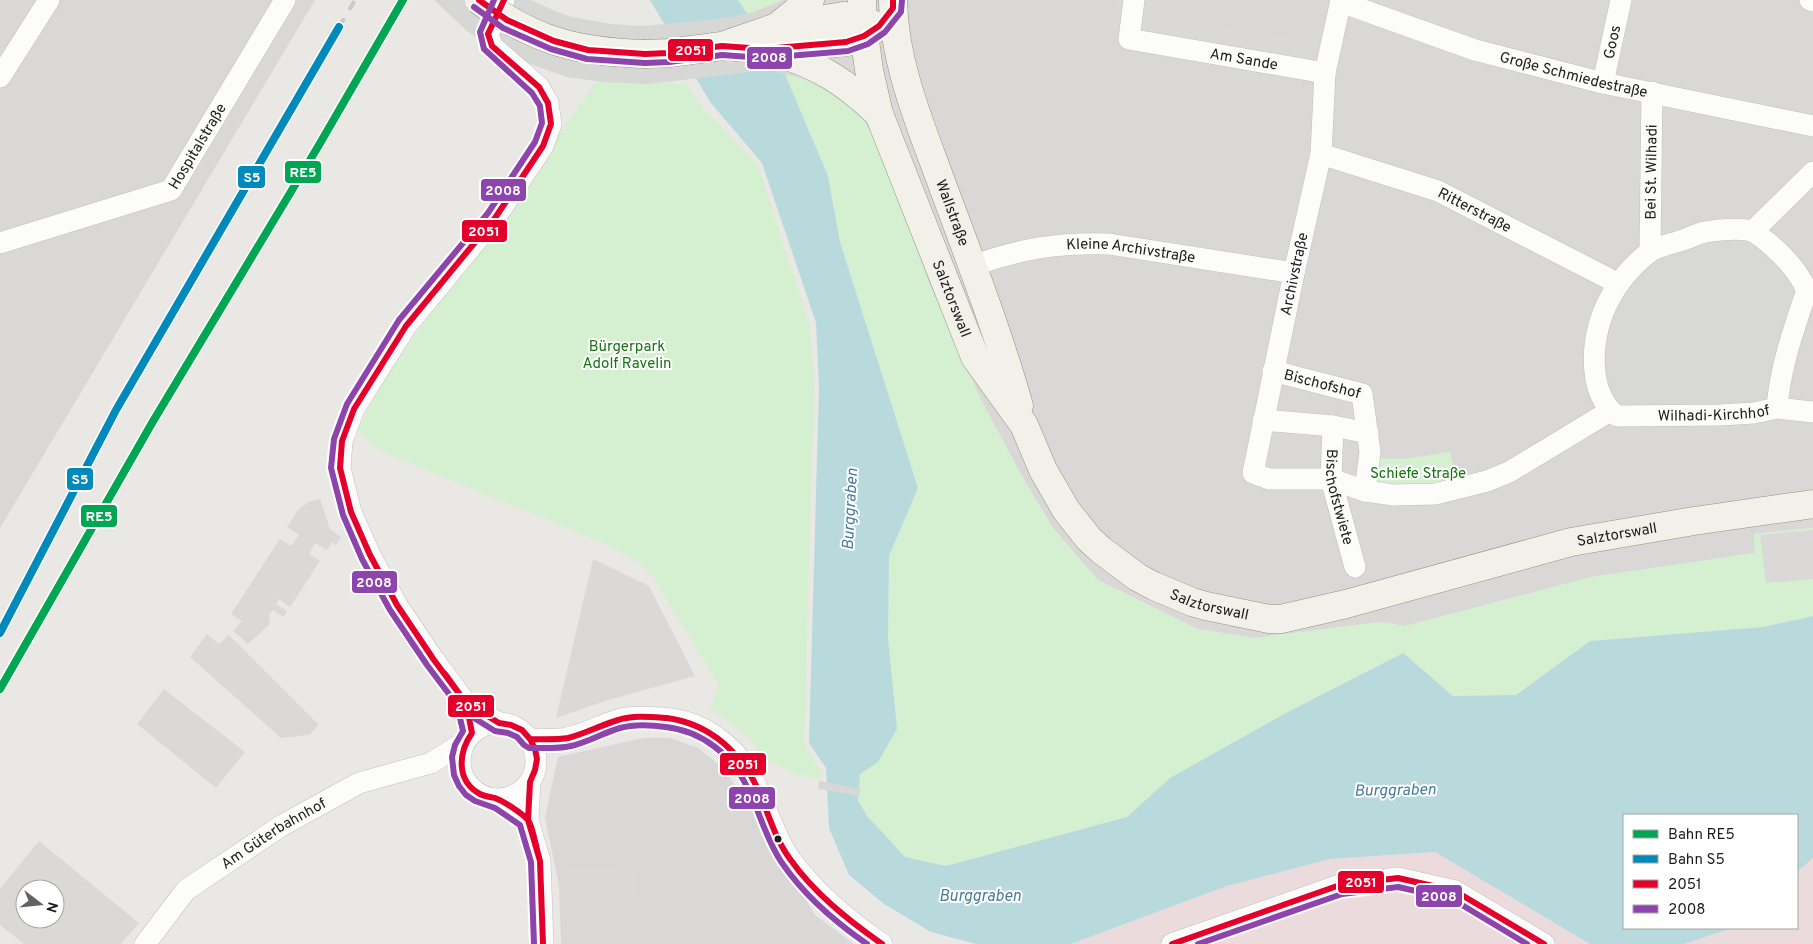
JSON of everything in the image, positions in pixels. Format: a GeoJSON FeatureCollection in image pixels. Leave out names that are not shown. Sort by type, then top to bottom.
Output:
{"type":"FeatureCollection","features":[{"type":"Feature","properties":{"kind":"main road"},"geometry":{"type":"LineString","coordinates":[[479,0],[507,20],[522,27],[572,47],[607,52],[668,53],[722,46],[771,38],[824,21]]}},
{"type":"Feature","properties":{"kind":"main road"},"geometry":{"type":"LineString","coordinates":[[824,21],[850,41],[875,15]]}},
{"type":"Feature","properties":{"kind":"main road"},"geometry":{"type":"LineString","coordinates":[[875,15],[869,70],[879,114]]}},
{"type":"Feature","properties":{"kind":"main road","name":"Wallstraße"},"geometry":{"type":"LineString","coordinates":[[875,15],[898,51],[914,107],[1004,355],[1024,424]]}},
{"type":"Feature","properties":{"kind":"main road"},"geometry":{"type":"LineString","coordinates":[[771,38],[824,21]]}},
{"type":"Feature","properties":{"kind":"main road"},"geometry":{"type":"LineString","coordinates":[[771,38],[792,57],[818,68],[848,86],[879,114]]}},
{"type":"Feature","properties":{"kind":"main road","name":"Salztorswall"},"geometry":{"type":"LineString","coordinates":[[879,114],[975,357],[1024,424],[1056,496],[1089,539],[1116,562],[1154,586],[1192,602],[1230,613],[1281,619],[1346,604],[1572,542],[1694,521],[1813,504]]}},
{"type":"Feature","properties":{"kind":"main road"},"geometry":{"type":"LineString","coordinates":[[943,276],[972,266]]}},
{"type":"Feature","properties":{"kind":"street"},"geometry":{"type":"LineString","coordinates":[[0,77],[49,0]]}},
{"type":"Feature","properties":{"kind":"street","name":"Hospitalstraße"},"geometry":{"type":"LineString","coordinates":[[0,243],[170,190],[285,0]]}},
{"type":"Feature","properties":{"kind":"street"},"geometry":{"type":"LineString","coordinates":[[499,723],[466,703],[397,605],[370,555],[351,512],[340,468],[342,441],[354,409],[406,326],[495,218],[543,146],[551,124],[548,103],[539,87],[492,46],[488,34],[504,0]]}},
{"type":"Feature","properties":{"kind":"street","name":"Am Sande"},"geometry":{"type":"LineString","coordinates":[[1134,0],[1129,39],[1325,73]]}},
{"type":"Feature","properties":{"kind":"street","name":"Goos"},"geometry":{"type":"LineString","coordinates":[[1603,83],[1621,0]]}},
{"type":"Feature","properties":{"kind":"street"},"geometry":{"type":"LineString","coordinates":[[1325,73],[1341,1]]}},
{"type":"Feature","properties":{"kind":"street","name":"Große Schmiedestraße"},"geometry":{"type":"LineString","coordinates":[[1341,1],[1475,50],[1603,83],[1813,126]]}},
{"type":"Feature","properties":{"kind":"street","name":"Archivstraße"},"geometry":{"type":"LineString","coordinates":[[1325,73],[1321,154],[1273,371],[1253,473],[1269,479],[1331,479]]}},
{"type":"Feature","properties":{"kind":"street","name":"Bei St. Wilhadi"},"geometry":{"type":"LineString","coordinates":[[1650,252],[1652,92]]}},
{"type":"Feature","properties":{"kind":"street","name":"Ritterstraße"},"geometry":{"type":"LineString","coordinates":[[1321,154],[1438,191],[1619,284]]}},
{"type":"Feature","properties":{"kind":"street"},"geometry":{"type":"LineString","coordinates":[[1331,479],[1365,491],[1394,495],[1435,494],[1460,489],[1509,472],[1610,411],[1599,390],[1593,357],[1601,320],[1608,300],[1633,266],[1650,252],[1702,233],[1737,230],[1753,231],[1813,172]]}},
{"type":"Feature","properties":{"kind":"street","name":"Wilhadi-Kirchhof"},"geometry":{"type":"LineString","coordinates":[[1610,411],[1617,416],[1720,415],[1754,413],[1777,408],[1778,386],[1783,363],[1810,287],[1789,262],[1753,231]]}},
{"type":"Feature","properties":{"kind":"street","name":"Kleine Archivstraße"},"geometry":{"type":"LineString","coordinates":[[972,266],[1007,254],[1045,246],[1087,243],[1109,244],[1294,273]]}},
{"type":"Feature","properties":{"kind":"street","name":"Bischofshof"},"geometry":{"type":"LineString","coordinates":[[1273,371],[1362,394],[1370,452],[1365,491]]}},
{"type":"Feature","properties":{"kind":"street"},"geometry":{"type":"LineString","coordinates":[[1777,408],[1813,412]]}},
{"type":"Feature","properties":{"kind":"street"},"geometry":{"type":"LineString","coordinates":[[1263,420],[1333,426],[1368,433]]}},
{"type":"Feature","properties":{"kind":"street","name":"Bischofstwiete"},"geometry":{"type":"LineString","coordinates":[[1333,426],[1331,479],[1355,567]]}},
{"type":"Feature","properties":{"kind":"street"},"geometry":{"type":"LineString","coordinates":[[466,703],[469,738]]}},
{"type":"Feature","properties":{"kind":"street"},"geometry":{"type":"LineString","coordinates":[[530,738],[562,740],[626,718],[671,719],[697,726],[716,736],[744,764],[755,784],[780,842],[791,859],[826,900],[853,924],[882,944]]}},
{"type":"Feature","properties":{"kind":"street"},"geometry":{"type":"LineString","coordinates":[[468,783],[460,760],[469,738],[482,726],[499,723],[511,724],[522,730],[530,738],[537,759],[528,820],[540,861],[543,944]]}},
{"type":"Feature","properties":{"kind":"street","name":"Am Güterbahnhof"},"geometry":{"type":"LineString","coordinates":[[145,944],[186,890],[281,826],[359,782],[431,763],[469,738]]}},
{"type":"Feature","properties":{"kind":"street"},"geometry":{"type":"LineString","coordinates":[[497,799],[508,798],[518,794],[562,740]]}},
{"type":"Feature","properties":{"kind":"street"},"geometry":{"type":"LineString","coordinates":[[431,763],[468,783],[478,793],[497,799],[528,820]]}},
{"type":"Feature","properties":{"kind":"street"},"geometry":{"type":"LineString","coordinates":[[1172,944],[1340,884],[1398,878],[1455,891],[1544,944]]}},
{"type":"Feature","properties":{"kind":"shaded area"},"geometry":{"type":"Polygon","coordinates":[[[0,0],[315,0],[0,528],[0,0]]]}},
{"type":"Feature","properties":{"kind":"shaded area"},"geometry":{"type":"Polygon","coordinates":[[[802,0],[1813,0],[1813,528],[1754,534],[1755,553],[1592,577],[1405,626],[1380,622],[1255,638],[1197,629],[1098,580],[1053,528],[1024,480],[982,402],[930,286],[861,115],[802,0]]]}},
{"type":"Feature","properties":{"kind":"shaded area"},"geometry":{"type":"Polygon","coordinates":[[[1117,0],[1192,0],[1189,23],[1315,43],[1311,68],[1114,33],[1117,0]]]}},
{"type":"Feature","properties":{"kind":"shaded area"},"geometry":{"type":"Polygon","coordinates":[[[1719,234],[1752,236],[1799,291],[1770,388],[1749,399],[1726,403],[1624,406],[1610,386],[1615,325],[1630,291],[1653,261],[1719,234]]]}},
{"type":"Feature","properties":{"kind":"shaded area"},"geometry":{"type":"Polygon","coordinates":[[[320,499],[330,529],[341,537],[336,545],[332,542],[327,550],[315,543],[309,554],[320,561],[290,607],[279,599],[276,604],[287,611],[284,617],[272,610],[269,616],[270,624],[248,644],[233,631],[242,621],[231,614],[280,539],[291,546],[299,535],[287,527],[298,510],[308,502],[320,499]]]}},
{"type":"Feature","properties":{"kind":"shaded area"},"geometry":{"type":"Polygon","coordinates":[[[1813,530],[1813,579],[1766,583],[1760,535],[1813,530]]]}},
{"type":"Feature","properties":{"kind":"shaded area"},"geometry":{"type":"Polygon","coordinates":[[[593,559],[649,586],[695,676],[605,701],[556,718],[593,559]]]}},
{"type":"Feature","properties":{"kind":"shaded area"},"geometry":{"type":"Polygon","coordinates":[[[207,634],[219,644],[229,635],[319,725],[309,735],[281,738],[190,657],[207,634]]]}},
{"type":"Feature","properties":{"kind":"shaded area"},"geometry":{"type":"Polygon","coordinates":[[[164,689],[245,752],[216,788],[137,724],[164,689]]]}},
{"type":"Feature","properties":{"kind":"shaded area"},"geometry":{"type":"Polygon","coordinates":[[[643,738],[670,738],[698,748],[723,768],[745,800],[815,915],[854,944],[561,944],[559,885],[545,818],[558,757],[643,738]]]}},
{"type":"Feature","properties":{"kind":"shaded area"},"geometry":{"type":"Polygon","coordinates":[[[39,841],[139,923],[121,944],[24,944],[0,925],[0,889],[39,841]]]}},
{"type":"Feature","properties":{"kind":"shaded area"},"geometry":{"type":"Polygon","coordinates":[[[1435,852],[1590,944],[1071,944],[1227,886],[1330,859],[1435,852]]]}},
{"type":"Feature","properties":{"kind":"shaded area"},"geometry":{"type":"Polygon","coordinates":[[[1813,858],[1813,944],[1684,944],[1729,929],[1798,929],[1798,871],[1813,858]]]}},
{"type":"Feature","properties":{"kind":"shaded area"},"geometry":{"type":"Polygon","coordinates":[[[567,869],[635,871],[635,892],[645,893],[644,913],[566,910],[567,869]]]}},
{"type":"Feature","properties":{"kind":"shaded area"},"geometry":{"type":"Polygon","coordinates":[[[744,888],[784,892],[781,908],[789,916],[794,929],[792,944],[736,944],[744,888]]]}},
{"type":"Feature","properties":{"kind":"green space"},"geometry":{"type":"Polygon","coordinates":[[[738,0],[802,0],[861,115],[887,160],[930,286],[982,402],[1024,480],[1053,528],[1098,580],[1197,629],[1255,638],[1380,622],[1405,626],[1592,577],[1755,553],[1754,534],[1813,528],[1813,616],[1763,627],[1590,641],[1516,695],[1453,696],[1402,653],[1286,713],[1170,778],[1127,817],[946,866],[905,857],[867,816],[858,801],[860,774],[878,762],[888,638],[889,556],[918,488],[840,242],[828,176],[781,65],[738,0]]]}},
{"type":"Feature","properties":{"kind":"green space","name":"Bürgerpark Adolf Ravelin"},"geometry":{"type":"Polygon","coordinates":[[[597,81],[687,84],[702,107],[758,165],[810,326],[814,388],[804,744],[822,773],[821,779],[796,774],[764,759],[749,738],[710,709],[719,685],[653,578],[639,562],[604,543],[396,457],[372,445],[358,430],[383,380],[597,81]]]}},
{"type":"Feature","properties":{"kind":"green space","name":"Schiefe Straße"},"geometry":{"type":"Polygon","coordinates":[[[1450,452],[1457,481],[1424,488],[1376,486],[1378,458],[1404,459],[1450,452]]]}},
{"type":"Feature","properties":{"kind":"water","name":"Burggraben"},"geometry":{"type":"Polygon","coordinates":[[[650,0],[738,0],[781,65],[828,176],[840,242],[918,488],[889,556],[888,638],[897,729],[878,762],[860,774],[858,801],[867,816],[905,857],[946,866],[1127,817],[1170,778],[1286,713],[1403,653],[1453,696],[1516,695],[1590,641],[1763,627],[1813,616],[1813,858],[1798,871],[1798,814],[1623,814],[1623,929],[1729,929],[1684,944],[1590,944],[1435,852],[1330,859],[1227,886],[1071,944],[976,944],[931,932],[884,904],[849,875],[829,828],[826,768],[809,743],[819,386],[816,323],[762,163],[710,102],[650,0]]]}},
{"type":"Feature","properties":{"kind":"pier"},"geometry":{"type":"Polygon","coordinates":[[[434,0],[531,0],[572,17],[611,24],[644,26],[726,18],[754,12],[783,0],[826,0],[840,100],[802,78],[767,70],[649,84],[604,82],[567,77],[513,58],[486,44],[467,31],[434,0]]]}},
{"type":"Feature","properties":{"kind":"pier"},"geometry":{"type":"Polygon","coordinates":[[[819,781],[861,789],[859,796],[818,789],[819,781]]]}},
{"type":"Feature","properties":{"kind":"railway"},"geometry":{"type":"LineString","coordinates":[[339,27],[355,0]]}},
{"type":"Feature","properties":{"kind":"rail line","name":"RE5"},"geometry":{"type":"LineString","coordinates":[[0,689],[152,423],[319,145],[403,0]]}},
{"type":"Feature","properties":{"kind":"rail line","name":"S5"},"geometry":{"type":"LineString","coordinates":[[0,633],[116,410],[339,27]]}},
{"type":"Feature","properties":{"kind":"transit line","name":"2051"},"geometry":{"type":"LineString","coordinates":[[479,0],[507,20],[554,41],[588,50],[645,54],[722,46],[764,49],[846,42],[864,36],[879,26],[893,8],[893,0]]}},
{"type":"Feature","properties":{"kind":"transit line","name":"2008"},"geometry":{"type":"LineString","coordinates":[[494,0],[480,32],[484,49],[532,93],[540,106],[542,123],[535,142],[488,213],[399,320],[347,404],[334,439],[331,468],[343,515],[362,559],[390,610],[427,665],[461,710],[495,731],[517,737],[529,748],[571,746],[620,728],[637,725],[679,729],[703,739],[724,755],[741,775],[752,796],[776,854],[791,875],[843,927],[867,944]]}},
{"type":"Feature","properties":{"kind":"transit line","name":"2051"},"geometry":{"type":"LineString","coordinates":[[504,0],[488,34],[492,46],[539,87],[548,103],[551,124],[543,146],[495,218],[406,326],[354,409],[342,441],[340,468],[351,512],[370,555],[397,605],[434,660],[466,703],[499,723],[511,725],[522,730],[530,739],[535,749],[537,759],[530,782],[528,820],[540,861],[543,944]]}},
{"type":"Feature","properties":{"kind":"transit line","name":"2008"},"geometry":{"type":"LineString","coordinates":[[474,7],[503,28],[551,49],[587,59],[645,63],[722,55],[764,58],[848,51],[868,44],[885,32],[901,12],[902,0]]}},
{"type":"Feature","properties":{"kind":"transit line","name":"2051"},"geometry":{"type":"LineString","coordinates":[[445,674],[466,703],[472,733],[467,741],[462,758],[463,774],[467,782],[480,794],[503,802],[528,820],[539,857]]}},
{"type":"Feature","properties":{"kind":"transit line","name":"2008"},"geometry":{"type":"LineString","coordinates":[[457,705],[463,731],[455,745],[452,757],[454,775],[466,795],[475,801],[495,808],[520,825],[531,862],[534,944]]}},
{"type":"Feature","properties":{"kind":"transit line","name":"2051"},"geometry":{"type":"LineString","coordinates":[[530,739],[568,738],[624,718],[636,717],[667,718],[683,721],[711,734],[735,754],[753,779],[773,828],[799,871],[832,905],[882,944]]}},
{"type":"Feature","properties":{"kind":"transit line","name":"2051"},"geometry":{"type":"LineString","coordinates":[[1172,944],[1340,885],[1398,878],[1455,891],[1544,944]]}},
{"type":"Feature","properties":{"kind":"transit line","name":"2008"},"geometry":{"type":"LineString","coordinates":[[1198,944],[1342,894],[1398,887],[1452,899],[1527,944]]}}]}
